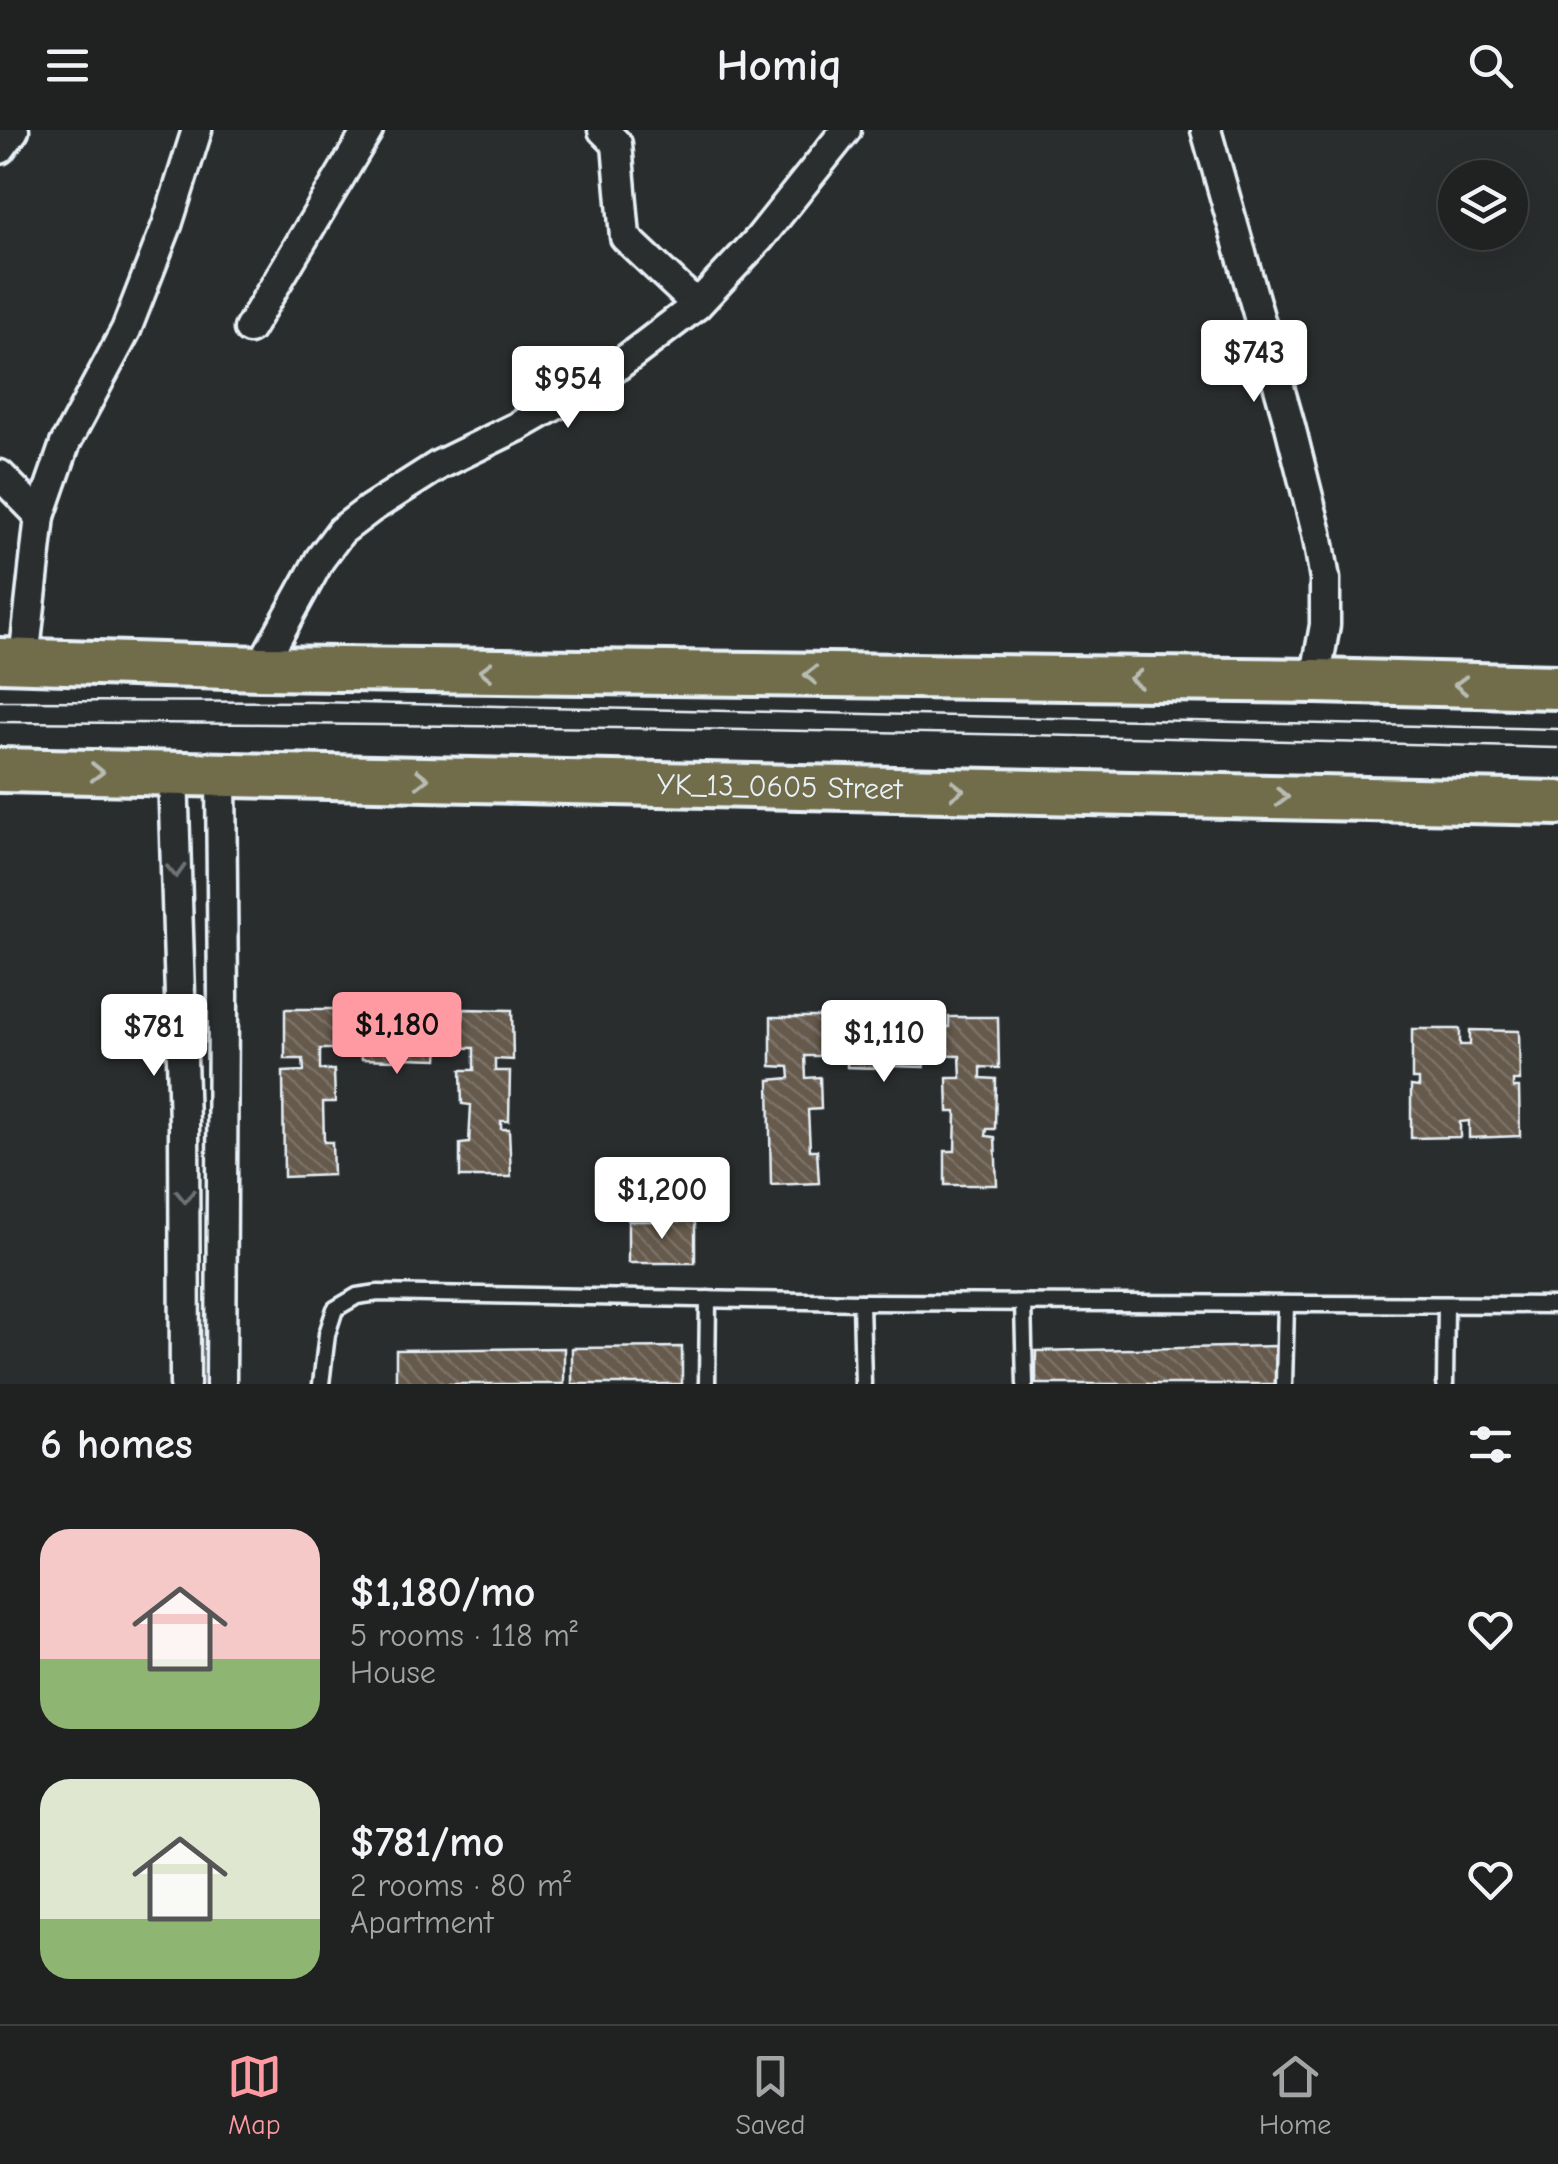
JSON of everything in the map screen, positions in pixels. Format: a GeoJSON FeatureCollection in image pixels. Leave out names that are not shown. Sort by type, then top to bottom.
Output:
{"type":"FeatureCollection","features":[{"type":"Feature","properties":{"kind":"main road"},"geometry":{"type":"LineString","coordinates":[[12,660],[260,668],[1558,688]]}},
{"type":"Feature","properties":{"kind":"main road","name":"YK_13_0605 Street"},"geometry":{"type":"LineString","coordinates":[[0,770],[1558,803]]}},
{"type":"Feature","properties":{"kind":"street"},"geometry":{"type":"LineString","coordinates":[[0,148],[14,130]]}},
{"type":"Feature","properties":{"kind":"street"},"geometry":{"type":"LineString","coordinates":[[12,660],[40,516],[65,444],[126,330],[168,225],[197,130]]}},
{"type":"Feature","properties":{"kind":"street"},"geometry":{"type":"LineString","coordinates":[[248,329],[368,130]]}},
{"type":"Feature","properties":{"kind":"street"},"geometry":{"type":"LineString","coordinates":[[603,130],[617,144],[624,237],[697,306]]}},
{"type":"Feature","properties":{"kind":"street"},"geometry":{"type":"LineString","coordinates":[[1206,130],[1290,426],[1326,579],[1315,682]]}},
{"type":"Feature","properties":{"kind":"street"},"geometry":{"type":"LineString","coordinates":[[260,668],[320,559],[341,531],[439,464],[517,427],[599,380],[697,306],[759,239],[835,137]]}},
{"type":"Feature","properties":{"kind":"street"},"geometry":{"type":"LineString","coordinates":[[0,476],[40,516]]}},
{"type":"Feature","properties":{"kind":"street"},"geometry":{"type":"LineString","coordinates":[[174,774],[184,1122],[186,1384]]}},
{"type":"Feature","properties":{"kind":"street"},"geometry":{"type":"LineString","coordinates":[[221,774],[221,1384]]}},
{"type":"Feature","properties":{"kind":"lane"},"geometry":{"type":"LineString","coordinates":[[321,1384],[327,1334],[335,1309],[357,1296],[378,1292],[861,1302],[1558,1305]]}},
{"type":"Feature","properties":{"kind":"lane"},"geometry":{"type":"LineString","coordinates":[[707,1384],[708,1299]]}},
{"type":"Feature","properties":{"kind":"lane"},"geometry":{"type":"LineString","coordinates":[[861,1302],[863,1384]]}},
{"type":"Feature","properties":{"kind":"lane"},"geometry":{"type":"LineString","coordinates":[[1023,1303],[1025,1384]]}},
{"type":"Feature","properties":{"kind":"lane"},"geometry":{"type":"LineString","coordinates":[[1284,1384],[1286,1304]]}},
{"type":"Feature","properties":{"kind":"lane"},"geometry":{"type":"LineString","coordinates":[[1445,1384],[1446,1304]]}},
{"type":"Feature","properties":{"kind":"building"},"geometry":{"type":"Polygon","coordinates":[[[285,1009],[338,1009],[338,1016],[346,1016],[346,1010],[396,1009],[396,1023],[405,1023],[405,1009],[454,1009],[454,1019],[463,1019],[464,1009],[512,1010],[513,1060],[495,1059],[495,1071],[510,1071],[509,1121],[501,1121],[501,1129],[509,1129],[511,1177],[460,1177],[460,1144],[469,1143],[471,1105],[462,1104],[461,1070],[474,1070],[474,1048],[439,1047],[438,1059],[405,1058],[405,1043],[393,1043],[393,1060],[362,1059],[360,1049],[320,1049],[320,1070],[334,1070],[335,1102],[323,1102],[324,1142],[332,1142],[333,1175],[284,1177],[283,1072],[304,1071],[303,1059],[285,1059],[285,1009]]]}},
{"type":"Feature","properties":{"kind":"building"},"geometry":{"type":"Polygon","coordinates":[[[891,1016],[940,1016],[939,1027],[949,1027],[949,1017],[998,1017],[999,1068],[981,1067],[981,1078],[996,1079],[995,1129],[987,1129],[986,1136],[995,1137],[997,1185],[945,1185],[945,1151],[955,1151],[956,1112],[948,1112],[947,1078],[961,1078],[960,1056],[924,1055],[924,1067],[891,1066],[890,1051],[879,1050],[878,1068],[847,1067],[847,1056],[805,1056],[806,1078],[820,1077],[821,1109],[808,1110],[810,1150],[817,1150],[819,1183],[771,1185],[769,1080],[790,1078],[789,1067],[771,1066],[771,1017],[824,1017],[824,1024],[832,1023],[832,1018],[881,1017],[882,1031],[891,1031],[891,1016]]]}},
{"type":"Feature","properties":{"kind":"building"},"geometry":{"type":"Polygon","coordinates":[[[1412,1029],[1460,1029],[1460,1045],[1470,1045],[1470,1030],[1519,1031],[1520,1081],[1513,1081],[1513,1088],[1519,1088],[1520,1136],[1469,1138],[1469,1121],[1460,1122],[1460,1137],[1411,1138],[1411,1086],[1419,1087],[1419,1079],[1412,1079],[1412,1029]]]}},
{"type":"Feature","properties":{"kind":"building"},"geometry":{"type":"Polygon","coordinates":[[[628,1221],[695,1221],[695,1263],[628,1263],[628,1221]]]}},
{"type":"Feature","properties":{"kind":"building"},"geometry":{"type":"Polygon","coordinates":[[[1277,1346],[1275,1384],[1036,1384],[1036,1351],[1277,1346]]]}},
{"type":"Feature","properties":{"kind":"building"},"geometry":{"type":"Polygon","coordinates":[[[682,1347],[682,1384],[572,1384],[572,1348],[682,1347]]]}},
{"type":"Feature","properties":{"kind":"building"},"geometry":{"type":"Polygon","coordinates":[[[564,1348],[564,1384],[396,1384],[396,1350],[564,1348]]]}},
{"type":"Feature","properties":{"kind":"tram line"},"geometry":{"type":"LineString","coordinates":[[0,701],[314,702],[1558,729]]}},
{"type":"Feature","properties":{"kind":"tram line"},"geometry":{"type":"LineString","coordinates":[[0,722],[779,730],[1558,748]]}}]}
